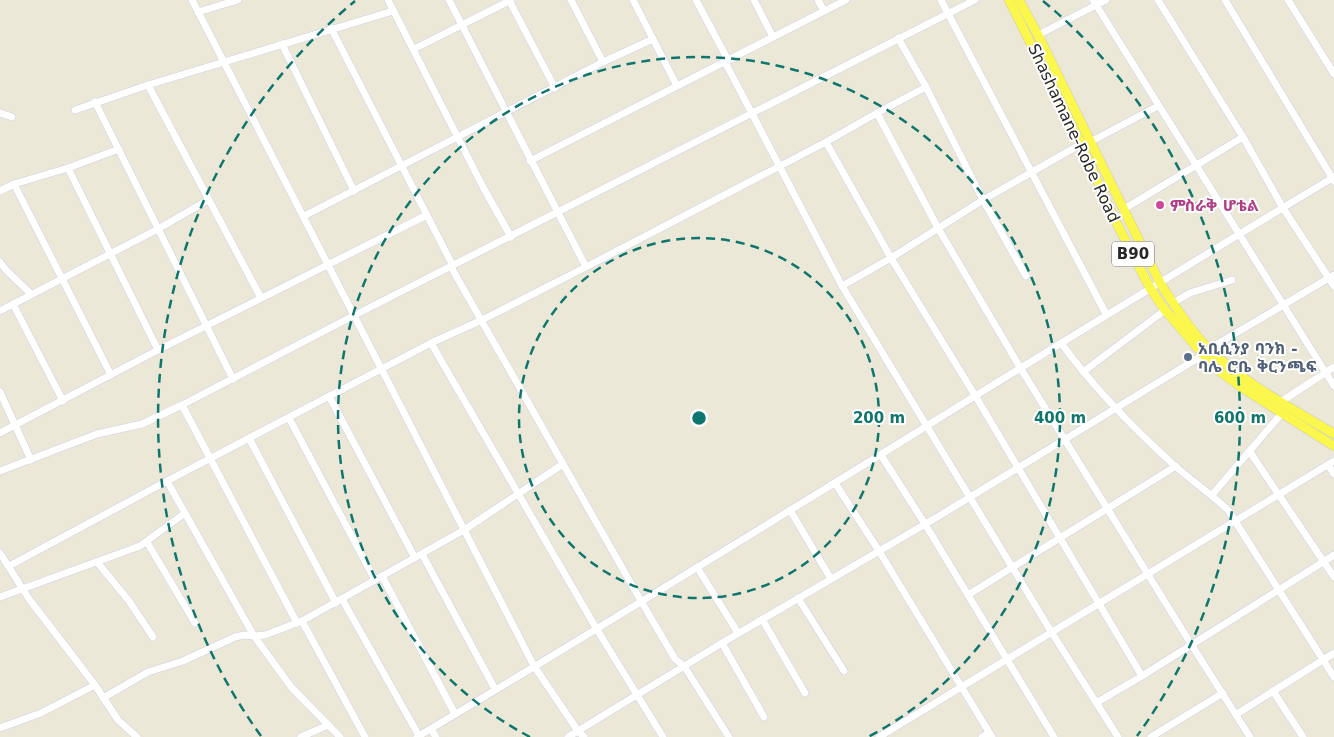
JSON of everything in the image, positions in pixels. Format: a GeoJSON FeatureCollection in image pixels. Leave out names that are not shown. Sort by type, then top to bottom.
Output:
{"type":"FeatureCollection","features":[{"type":"Feature","properties":{"kind":"main road","name":"Shashamane-Robe Road"},"geometry":{"type":"LineString","coordinates":[[1009,0],[1124,209],[1160,283],[1214,366],[1244,389],[1334,446]]}},
{"type":"Feature","properties":{"kind":"main road","name":"Shashamane-Robe Road"},"geometry":{"type":"LineString","coordinates":[[1019,0],[1038,35],[1086,143],[1112,214],[1150,288],[1165,310],[1206,352],[1334,434]]}},
{"type":"Feature","properties":{"kind":"street"},"geometry":{"type":"LineString","coordinates":[[192,0],[534,666],[584,737]]}},
{"type":"Feature","properties":{"kind":"street"},"geometry":{"type":"LineString","coordinates":[[198,12],[238,0]]}},
{"type":"Feature","properties":{"kind":"street"},"geometry":{"type":"LineString","coordinates":[[388,0],[511,237]]}},
{"type":"Feature","properties":{"kind":"street"},"geometry":{"type":"LineString","coordinates":[[449,0],[586,267]]}},
{"type":"Feature","properties":{"kind":"street"},"geometry":{"type":"LineString","coordinates":[[414,49],[510,0],[555,88]]}},
{"type":"Feature","properties":{"kind":"street"},"geometry":{"type":"LineString","coordinates":[[571,0],[603,62]]}},
{"type":"Feature","properties":{"kind":"street"},"geometry":{"type":"LineString","coordinates":[[633,0],[677,86]]}},
{"type":"Feature","properties":{"kind":"street"},"geometry":{"type":"LineString","coordinates":[[696,0],[779,166],[842,286],[1118,737]]}},
{"type":"Feature","properties":{"kind":"street"},"geometry":{"type":"LineString","coordinates":[[754,0],[773,37]]}},
{"type":"Feature","properties":{"kind":"street"},"geometry":{"type":"LineString","coordinates":[[818,0],[824,11]]}},
{"type":"Feature","properties":{"kind":"street"},"geometry":{"type":"LineString","coordinates":[[530,161],[846,0]]}},
{"type":"Feature","properties":{"kind":"street"},"geometry":{"type":"LineString","coordinates":[[941,0],[1106,314]]}},
{"type":"Feature","properties":{"kind":"street"},"geometry":{"type":"LineString","coordinates":[[0,471],[97,434],[142,424],[182,405],[975,0]]}},
{"type":"Feature","properties":{"kind":"street"},"geometry":{"type":"LineString","coordinates":[[1038,35],[1094,3],[1106,0]]}},
{"type":"Feature","properties":{"kind":"street"},"geometry":{"type":"LineString","coordinates":[[1158,0],[1243,136],[1283,208],[1332,277],[1334,286]]}},
{"type":"Feature","properties":{"kind":"street"},"geometry":{"type":"LineString","coordinates":[[249,438],[339,601],[418,736],[881,455],[1106,314],[1333,179],[1226,0]]}},
{"type":"Feature","properties":{"kind":"street"},"geometry":{"type":"LineString","coordinates":[[1288,0],[1334,74]]}},
{"type":"Feature","properties":{"kind":"street"},"geometry":{"type":"LineString","coordinates":[[1094,3],[1334,386]]}},
{"type":"Feature","properties":{"kind":"street"},"geometry":{"type":"LineString","coordinates":[[75,110],[148,85],[331,28],[393,11]]}},
{"type":"Feature","properties":{"kind":"street"},"geometry":{"type":"LineString","coordinates":[[331,28],[403,166],[452,266],[482,320],[675,659],[684,666],[729,737]]}},
{"type":"Feature","properties":{"kind":"street"},"geometry":{"type":"LineString","coordinates":[[898,38],[926,87],[983,200],[1026,276]]}},
{"type":"Feature","properties":{"kind":"street"},"geometry":{"type":"LineString","coordinates":[[304,216],[459,138],[603,62],[652,39]]}},
{"type":"Feature","properties":{"kind":"street"},"geometry":{"type":"LineString","coordinates":[[282,44],[354,191]]}},
{"type":"Feature","properties":{"kind":"street"},"geometry":{"type":"LineString","coordinates":[[148,85],[261,298]]}},
{"type":"Feature","properties":{"kind":"street"},"geometry":{"type":"LineString","coordinates":[[9,566],[329,396],[431,343],[482,320],[586,267],[826,142],[926,87]]}},
{"type":"Feature","properties":{"kind":"street"},"geometry":{"type":"LineString","coordinates":[[95,102],[233,379]]}},
{"type":"Feature","properties":{"kind":"street"},"geometry":{"type":"LineString","coordinates":[[842,286],[1031,172],[1158,106]]}},
{"type":"Feature","properties":{"kind":"street"},"geometry":{"type":"LineString","coordinates":[[0,113],[12,118]]}},
{"type":"Feature","properties":{"kind":"street"},"geometry":{"type":"LineString","coordinates":[[877,113],[938,228],[1020,369],[1250,737]]}},
{"type":"Feature","properties":{"kind":"street"},"geometry":{"type":"LineString","coordinates":[[1124,209],[1196,167],[1243,136]]}},
{"type":"Feature","properties":{"kind":"street"},"geometry":{"type":"LineString","coordinates":[[826,142],[891,258],[976,396],[1142,676]]}},
{"type":"Feature","properties":{"kind":"street"},"geometry":{"type":"LineString","coordinates":[[0,191],[14,184],[68,168],[118,150]]}},
{"type":"Feature","properties":{"kind":"street"},"geometry":{"type":"LineString","coordinates":[[68,168],[158,350]]}},
{"type":"Feature","properties":{"kind":"street"},"geometry":{"type":"LineString","coordinates":[[14,184],[111,375]]}},
{"type":"Feature","properties":{"kind":"street"},"geometry":{"type":"LineString","coordinates":[[0,311],[158,229],[208,200]]}},
{"type":"Feature","properties":{"kind":"street"},"geometry":{"type":"LineString","coordinates":[[0,434],[158,350],[427,215]]}},
{"type":"Feature","properties":{"kind":"street"},"geometry":{"type":"LineString","coordinates":[[0,262],[31,294]]}},
{"type":"Feature","properties":{"kind":"street"},"geometry":{"type":"LineString","coordinates":[[568,737],[738,633],[925,524],[1332,277]]}},
{"type":"Feature","properties":{"kind":"street"},"geometry":{"type":"LineString","coordinates":[[1173,303],[1190,293],[1232,280]]}},
{"type":"Feature","properties":{"kind":"street"},"geometry":{"type":"LineString","coordinates":[[13,304],[64,401]]}},
{"type":"Feature","properties":{"kind":"street"},"geometry":{"type":"LineString","coordinates":[[1083,372],[1165,310]]}},
{"type":"Feature","properties":{"kind":"street"},"geometry":{"type":"LineString","coordinates":[[431,343],[596,628],[664,737]]}},
{"type":"Feature","properties":{"kind":"street"},"geometry":{"type":"LineString","coordinates":[[1061,343],[1083,372],[1115,407],[1176,466],[1212,494],[1228,510],[1334,677]]}},
{"type":"Feature","properties":{"kind":"street"},"geometry":{"type":"LineString","coordinates":[[1282,401],[1334,367]]}},
{"type":"Feature","properties":{"kind":"street"},"geometry":{"type":"LineString","coordinates":[[0,392],[31,460]]}},
{"type":"Feature","properties":{"kind":"street"},"geometry":{"type":"LineString","coordinates":[[329,396],[495,689]]}},
{"type":"Feature","properties":{"kind":"street"},"geometry":{"type":"LineString","coordinates":[[182,405],[210,459],[365,737]]}},
{"type":"Feature","properties":{"kind":"street"},"geometry":{"type":"LineString","coordinates":[[1212,494],[1282,413]]}},
{"type":"Feature","properties":{"kind":"street"},"geometry":{"type":"LineString","coordinates":[[288,418],[455,714]]}},
{"type":"Feature","properties":{"kind":"street"},"geometry":{"type":"LineString","coordinates":[[1250,452],[1334,577]]}},
{"type":"Feature","properties":{"kind":"street"},"geometry":{"type":"LineString","coordinates":[[881,455],[1054,737]]}},
{"type":"Feature","properties":{"kind":"street"},"geometry":{"type":"LineString","coordinates":[[879,737],[1331,463],[1334,474]]}},
{"type":"Feature","properties":{"kind":"street"},"geometry":{"type":"LineString","coordinates":[[103,698],[148,672],[183,661],[235,637],[245,634],[254,636],[265,635],[300,622],[464,530],[563,464]]}},
{"type":"Feature","properties":{"kind":"street"},"geometry":{"type":"LineString","coordinates":[[968,595],[1176,466]]}},
{"type":"Feature","properties":{"kind":"street"},"geometry":{"type":"LineString","coordinates":[[167,481],[254,636],[292,688],[340,737]]}},
{"type":"Feature","properties":{"kind":"street"},"geometry":{"type":"LineString","coordinates":[[835,483],[879,551],[962,688],[988,736]]}},
{"type":"Feature","properties":{"kind":"street"},"geometry":{"type":"LineString","coordinates":[[790,510],[831,579]]}},
{"type":"Feature","properties":{"kind":"street"},"geometry":{"type":"LineString","coordinates":[[0,597],[140,546],[185,513]]}},
{"type":"Feature","properties":{"kind":"street"},"geometry":{"type":"LineString","coordinates":[[147,542],[195,623]]}},
{"type":"Feature","properties":{"kind":"street"},"geometry":{"type":"LineString","coordinates":[[0,553],[23,589],[118,720],[137,737]]}},
{"type":"Feature","properties":{"kind":"street"},"geometry":{"type":"LineString","coordinates":[[1096,703],[1334,555]]}},
{"type":"Feature","properties":{"kind":"street"},"geometry":{"type":"LineString","coordinates":[[97,562],[129,601],[153,638]]}},
{"type":"Feature","properties":{"kind":"street"},"geometry":{"type":"LineString","coordinates":[[697,567],[738,633]]}},
{"type":"Feature","properties":{"kind":"street"},"geometry":{"type":"LineString","coordinates":[[798,598],[844,671]]}},
{"type":"Feature","properties":{"kind":"street"},"geometry":{"type":"LineString","coordinates":[[762,620],[805,693]]}},
{"type":"Feature","properties":{"kind":"street"},"geometry":{"type":"LineString","coordinates":[[722,643],[764,717]]}},
{"type":"Feature","properties":{"kind":"street"},"geometry":{"type":"LineString","coordinates":[[1237,714],[1334,653]]}},
{"type":"Feature","properties":{"kind":"street"},"geometry":{"type":"LineString","coordinates":[[0,728],[41,713],[94,686]]}},
{"type":"Feature","properties":{"kind":"street"},"geometry":{"type":"LineString","coordinates":[[1273,691],[1303,737]]}},
{"type":"Feature","properties":{"kind":"street"},"geometry":{"type":"LineString","coordinates":[[1151,737],[1223,693]]}},
{"type":"Feature","properties":{"kind":"street"},"geometry":{"type":"LineString","coordinates":[[301,737],[328,725]]}},
{"type":"Feature","properties":{"kind":"street"},"geometry":{"type":"LineString","coordinates":[[431,729],[436,737]]}},
{"type":"Feature","properties":{"kind":"place","name":"ምስራቅ ሆቴል"},"geometry":{"type":"Point","coordinates":[1160,205]}},
{"type":"Feature","properties":{"kind":"place","name":"አቢሲንያ ባንክ - ባሌ ሮቤ ቅርንጫፍ"},"geometry":{"type":"Point","coordinates":[1188,357]}}]}
